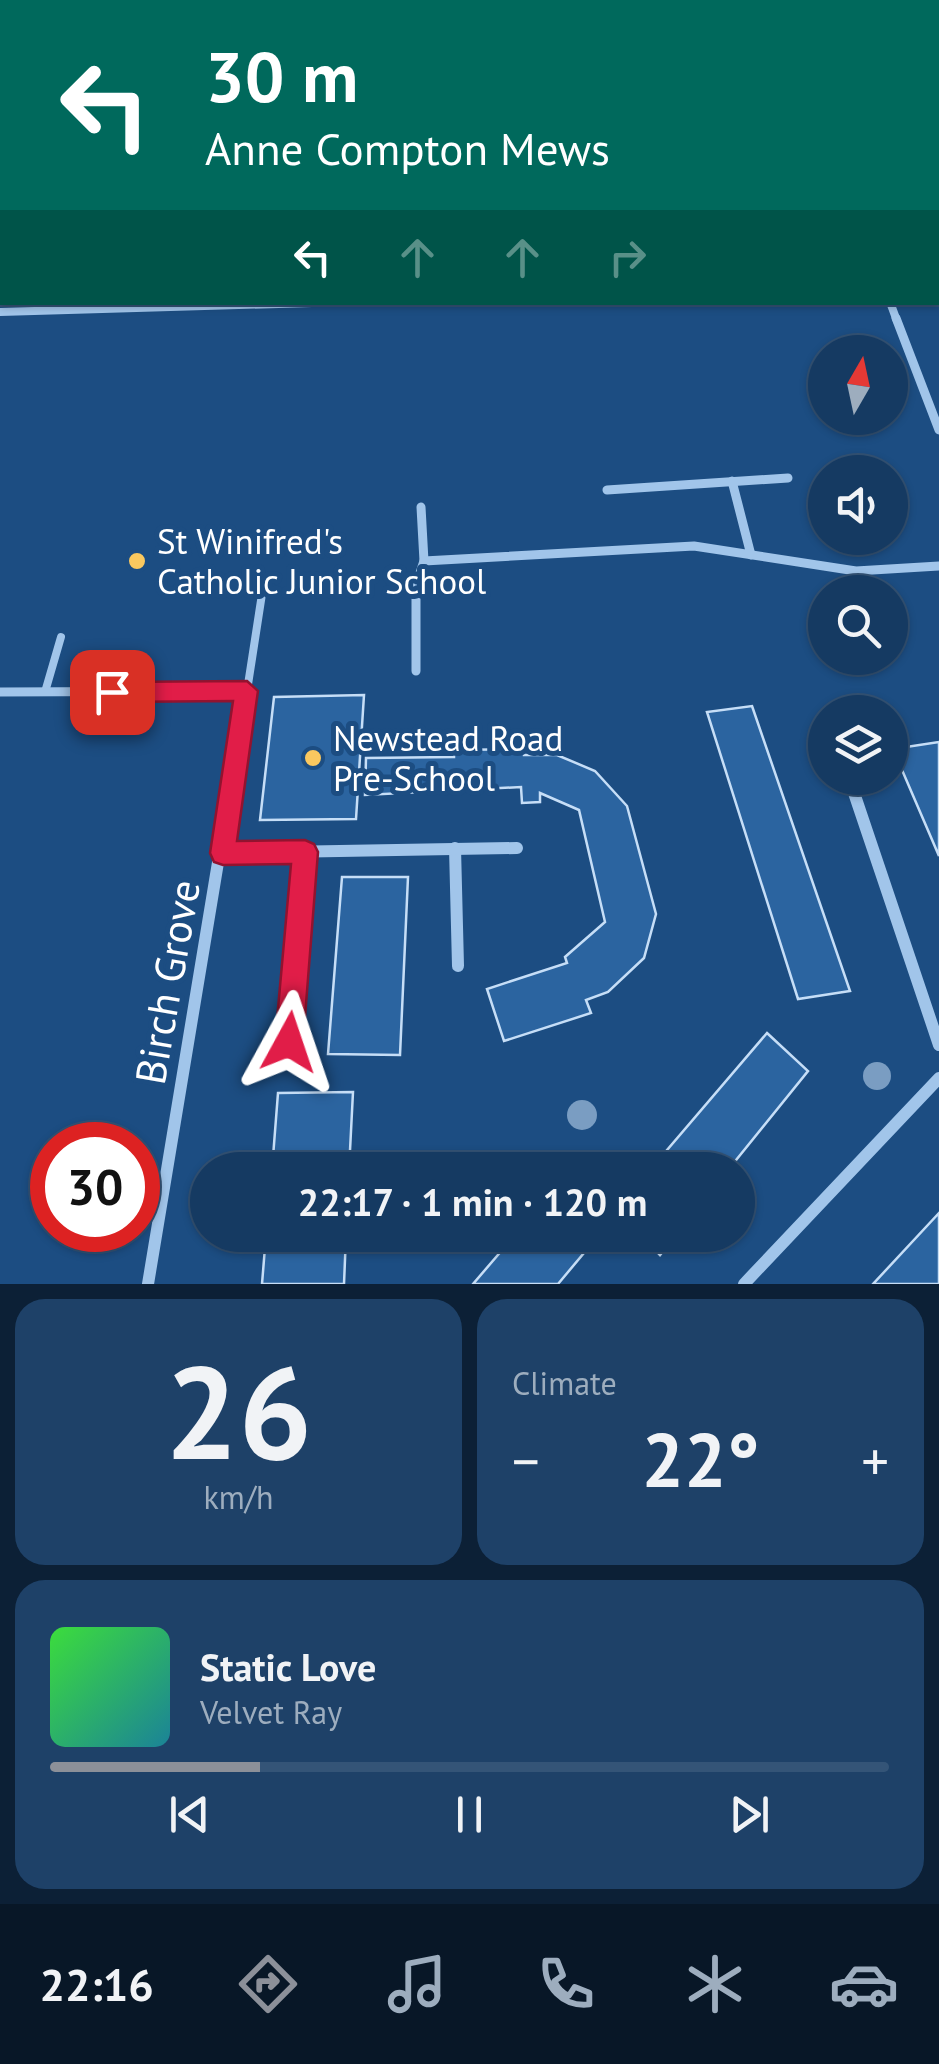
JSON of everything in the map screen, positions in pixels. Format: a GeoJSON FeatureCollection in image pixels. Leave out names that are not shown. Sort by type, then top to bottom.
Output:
{"type":"FeatureCollection","features":[{"type":"Feature","properties":{"kind":"street"},"geometry":{"type":"LineString","coordinates":[[0,312],[242,305]]}},
{"type":"Feature","properties":{"kind":"street"},"geometry":{"type":"LineString","coordinates":[[891,305],[939,430]]}},
{"type":"Feature","properties":{"kind":"street"},"geometry":{"type":"LineString","coordinates":[[607,490],[788,478]]}},
{"type":"Feature","properties":{"kind":"street"},"geometry":{"type":"LineString","coordinates":[[732,481],[751,555]]}},
{"type":"Feature","properties":{"kind":"street"},"geometry":{"type":"LineString","coordinates":[[416,671],[416,585],[424,560],[422,507]]}},
{"type":"Feature","properties":{"kind":"street"},"geometry":{"type":"LineString","coordinates":[[424,560],[694,546],[856,571],[939,566]]}},
{"type":"Feature","properties":{"kind":"street"},"geometry":{"type":"LineString","coordinates":[[0,692],[247,691]]}},
{"type":"Feature","properties":{"kind":"street","name":"Birch Grove"},"geometry":{"type":"LineString","coordinates":[[148,1284],[223,853],[247,691]]}},
{"type":"Feature","properties":{"kind":"street"},"geometry":{"type":"LineString","coordinates":[[855,795],[939,1045]]}},
{"type":"Feature","properties":{"kind":"street"},"geometry":{"type":"LineString","coordinates":[[455,848],[458,966]]}},
{"type":"Feature","properties":{"kind":"street"},"geometry":{"type":"LineString","coordinates":[[223,853],[516,848]]}},
{"type":"Feature","properties":{"kind":"street"},"geometry":{"type":"LineString","coordinates":[[289,1042],[305,852]]}},
{"type":"Feature","properties":{"kind":"street"},"geometry":{"type":"LineString","coordinates":[[744,1284],[939,1078]]}},
{"type":"Feature","properties":{"kind":"lane"},"geometry":{"type":"LineString","coordinates":[[247,691],[262,594]]}},
{"type":"Feature","properties":{"kind":"lane"},"geometry":{"type":"LineString","coordinates":[[45,692],[61,638]]}},
{"type":"Feature","properties":{"kind":"building","name":"Newstead Road Pre-School"},"geometry":{"type":"Polygon","coordinates":[[[364,695],[356,819],[260,820],[274,697],[364,695]]]}},
{"type":"Feature","properties":{"kind":"building"},"geometry":{"type":"Polygon","coordinates":[[[752,706],[850,991],[798,999],[707,712],[752,706]]]}},
{"type":"Feature","properties":{"kind":"building"},"geometry":{"type":"Polygon","coordinates":[[[939,742],[939,856],[908,784],[908,747],[939,742]]]}},
{"type":"Feature","properties":{"kind":"building"},"geometry":{"type":"Polygon","coordinates":[[[524,749],[524,755],[557,755],[595,771],[627,806],[656,914],[644,958],[608,992],[586,1000],[591,1013],[504,1041],[487,989],[567,963],[565,957],[605,922],[579,810],[540,793],[540,802],[522,803],[521,787],[365,795],[366,758],[454,757],[454,750],[524,749]]]}},
{"type":"Feature","properties":{"kind":"building"},"geometry":{"type":"Polygon","coordinates":[[[342,877],[408,877],[400,1055],[328,1054],[342,877]]]}},
{"type":"Feature","properties":{"kind":"building"},"geometry":{"type":"Polygon","coordinates":[[[767,1033],[808,1071],[743,1152],[665,1152],[767,1033]]]}},
{"type":"Feature","properties":{"kind":"building"},"geometry":{"type":"Polygon","coordinates":[[[353,1092],[350,1152],[273,1152],[278,1093],[353,1092]]]}},
{"type":"Feature","properties":{"kind":"building"},"geometry":{"type":"Polygon","coordinates":[[[939,1213],[939,1284],[873,1284],[939,1213]]]}},
{"type":"Feature","properties":{"kind":"building"},"geometry":{"type":"Polygon","coordinates":[[[265,1252],[345,1252],[344,1284],[262,1284],[265,1252]]]}},
{"type":"Feature","properties":{"kind":"building"},"geometry":{"type":"Polygon","coordinates":[[[500,1252],[585,1252],[558,1284],[473,1284],[500,1252]]]}},
{"type":"Feature","properties":{"kind":"place","name":"St Winifred's Catholic Junior School"},"geometry":{"type":"Point","coordinates":[137,561]}},
{"type":"Feature","properties":{"kind":"place","name":"Newstead Road Pre-School"},"geometry":{"type":"Point","coordinates":[313,758]}},
{"type":"Feature","properties":{"kind":"route"},"geometry":{"type":"LineString","coordinates":[[112,692],[247,691],[223,853],[305,852],[289,1042]]}}]}
